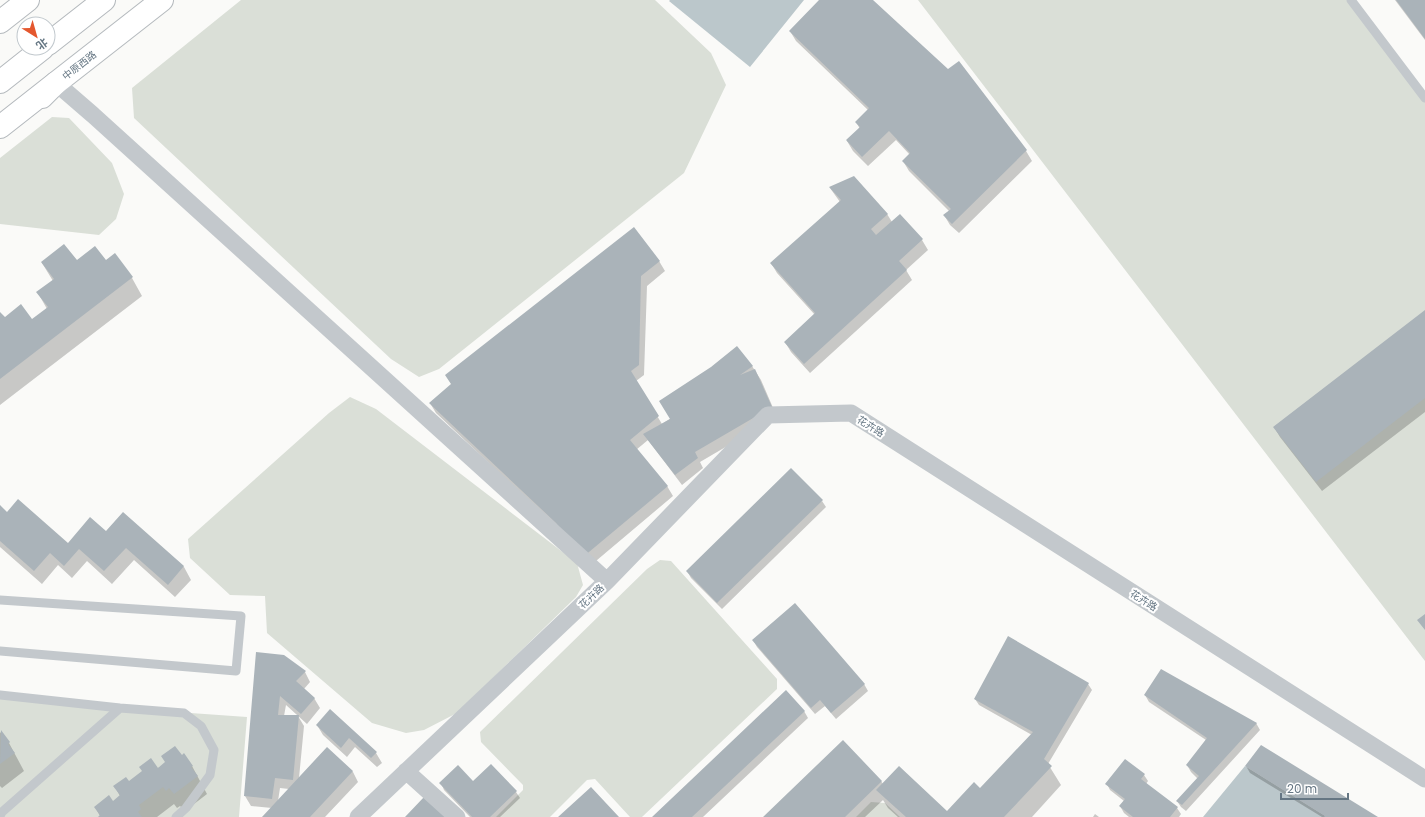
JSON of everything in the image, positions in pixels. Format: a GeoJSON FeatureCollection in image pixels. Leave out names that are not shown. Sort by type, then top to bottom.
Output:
{"type":"FeatureCollection","features":[{"type":"Feature","properties":{"kind":"main road"},"geometry":{"type":"LineString","coordinates":[[0,22],[28,0]]}},
{"type":"Feature","properties":{"kind":"main road"},"geometry":{"type":"LineString","coordinates":[[56,38],[104,0]]}},
{"type":"Feature","properties":{"kind":"main road","name":"中原西路"},"geometry":{"type":"LineString","coordinates":[[0,136],[56,83],[162,0]]}},
{"type":"Feature","properties":{"kind":"main road"},"geometry":{"type":"LineString","coordinates":[[0,82],[33,56]]}},
{"type":"Feature","properties":{"kind":"main road"},"geometry":{"type":"LineString","coordinates":[[0,127],[56,83]]}},
{"type":"Feature","properties":{"kind":"street"},"geometry":{"type":"LineString","coordinates":[[56,83],[99,120],[607,580]]}},
{"type":"Feature","properties":{"kind":"street","name":"花卉路"},"geometry":{"type":"LineString","coordinates":[[358,817],[607,580],[768,414],[851,413],[1425,779]]}},
{"type":"Feature","properties":{"kind":"street"},"geometry":{"type":"LineString","coordinates":[[406,771],[457,817]]}},
{"type":"Feature","properties":{"kind":"lane"},"geometry":{"type":"LineString","coordinates":[[1351,0],[1425,98]]}},
{"type":"Feature","properties":{"kind":"lane"},"geometry":{"type":"LineString","coordinates":[[0,600],[241,616],[236,671],[0,651]]}},
{"type":"Feature","properties":{"kind":"lane"},"geometry":{"type":"LineString","coordinates":[[0,695],[120,708],[184,713],[201,726],[214,750],[210,775],[186,808],[176,817]]}},
{"type":"Feature","properties":{"kind":"lane"},"geometry":{"type":"LineString","coordinates":[[0,816],[2,812],[120,708]]}},
{"type":"Feature","properties":{"kind":"shaded area"},"geometry":{"type":"Polygon","coordinates":[[[241,0],[655,0],[711,53],[726,85],[684,173],[439,369],[419,377],[391,359],[134,118],[132,88],[241,0]]]}},
{"type":"Feature","properties":{"kind":"shaded area"},"geometry":{"type":"Polygon","coordinates":[[[804,0],[750,67],[669,1],[804,0]]]}},
{"type":"Feature","properties":{"kind":"shaded area"},"geometry":{"type":"Polygon","coordinates":[[[918,0],[1351,0],[1425,98],[1425,661],[918,0]]]}},
{"type":"Feature","properties":{"kind":"shaded area"},"geometry":{"type":"Polygon","coordinates":[[[52,117],[69,118],[112,163],[124,194],[116,219],[99,235],[0,224],[0,158],[52,117]]]}},
{"type":"Feature","properties":{"kind":"shaded area"},"geometry":{"type":"Polygon","coordinates":[[[350,397],[376,409],[577,563],[583,585],[576,597],[457,713],[424,730],[406,733],[372,723],[267,633],[265,596],[230,595],[190,558],[188,539],[329,413],[350,397]]]}},
{"type":"Feature","properties":{"kind":"shaded area"},"geometry":{"type":"Polygon","coordinates":[[[660,560],[671,561],[777,679],[777,689],[642,817],[630,817],[595,779],[587,780],[550,817],[496,817],[523,790],[523,785],[481,742],[480,732],[647,569],[660,560]]]}},
{"type":"Feature","properties":{"kind":"shaded area"},"geometry":{"type":"Polygon","coordinates":[[[0,695],[120,708],[247,717],[239,817],[0,817],[0,695]]]}},
{"type":"Feature","properties":{"kind":"shaded area"},"geometry":{"type":"Polygon","coordinates":[[[1245,766],[1327,817],[1203,817],[1245,766]]]}},
{"type":"Feature","properties":{"kind":"shaded area"},"geometry":{"type":"Polygon","coordinates":[[[871,802],[885,803],[900,817],[856,817],[871,802]]]}},
{"type":"Feature","properties":{"kind":"building"},"geometry":{"type":"Polygon","coordinates":[[[819,0],[873,0],[948,69],[959,61],[1027,150],[952,224],[943,215],[951,209],[902,161],[910,153],[889,131],[862,157],[846,140],[860,127],[855,122],[869,108],[789,31],[819,0]]]}},
{"type":"Feature","properties":{"kind":"building"},"geometry":{"type":"Polygon","coordinates":[[[1396,0],[1425,0],[1425,39],[1396,0]]]}},
{"type":"Feature","properties":{"kind":"building"},"geometry":{"type":"Polygon","coordinates":[[[854,176],[888,214],[871,229],[876,235],[900,214],[923,239],[899,261],[907,270],[804,364],[784,342],[815,313],[770,263],[841,200],[829,187],[854,176]]]}},
{"type":"Feature","properties":{"kind":"building"},"geometry":{"type":"Polygon","coordinates":[[[634,227],[660,261],[641,276],[639,365],[631,371],[659,416],[630,440],[668,486],[583,557],[556,523],[429,403],[451,384],[445,375],[634,227]]]}},
{"type":"Feature","properties":{"kind":"building"},"geometry":{"type":"Polygon","coordinates":[[[64,244],[77,260],[95,246],[106,260],[115,253],[133,277],[0,379],[0,312],[5,317],[21,304],[32,319],[48,307],[36,292],[54,279],[41,262],[64,244]]]}},
{"type":"Feature","properties":{"kind":"building"},"geometry":{"type":"Polygon","coordinates":[[[1425,310],[1425,398],[1316,482],[1273,427],[1425,310]]]}},
{"type":"Feature","properties":{"kind":"building"},"geometry":{"type":"Polygon","coordinates":[[[737,346],[753,366],[740,375],[755,369],[772,407],[695,452],[698,458],[675,475],[643,434],[670,419],[659,401],[711,367],[737,346]]]}},
{"type":"Feature","properties":{"kind":"building"},"geometry":{"type":"Polygon","coordinates":[[[791,468],[823,500],[717,603],[686,571],[791,468]]]}},
{"type":"Feature","properties":{"kind":"building"},"geometry":{"type":"Polygon","coordinates":[[[18,499],[68,543],[90,517],[106,531],[123,512],[184,566],[168,585],[126,548],[104,571],[79,549],[64,566],[50,553],[34,571],[0,541],[0,505],[7,512],[18,499]]]}},
{"type":"Feature","properties":{"kind":"building"},"geometry":{"type":"Polygon","coordinates":[[[795,603],[865,684],[831,713],[820,700],[811,708],[752,640],[795,603]]]}},
{"type":"Feature","properties":{"kind":"building"},"geometry":{"type":"Polygon","coordinates":[[[1425,614],[1425,630],[1417,620],[1425,614]]]}},
{"type":"Feature","properties":{"kind":"building"},"geometry":{"type":"Polygon","coordinates":[[[1008,636],[1089,683],[1044,759],[1052,766],[1004,817],[906,817],[876,790],[899,766],[947,811],[974,782],[980,788],[1033,732],[974,699],[1008,636]]]}},
{"type":"Feature","properties":{"kind":"building"},"geometry":{"type":"Polygon","coordinates":[[[256,652],[284,655],[306,671],[296,681],[315,698],[301,714],[280,696],[278,715],[299,715],[293,780],[275,778],[272,799],[244,796],[256,652]]]}},
{"type":"Feature","properties":{"kind":"building"},"geometry":{"type":"Polygon","coordinates":[[[1161,669],[1257,723],[1182,805],[1176,801],[1199,776],[1186,765],[1207,738],[1144,695],[1161,669]]]}},
{"type":"Feature","properties":{"kind":"building"},"geometry":{"type":"Polygon","coordinates":[[[786,690],[805,711],[692,817],[652,817],[786,690]]]}},
{"type":"Feature","properties":{"kind":"building"},"geometry":{"type":"Polygon","coordinates":[[[330,709],[377,752],[371,758],[349,738],[341,748],[316,725],[330,709]]]}},
{"type":"Feature","properties":{"kind":"building"},"geometry":{"type":"Polygon","coordinates":[[[1,730],[10,742],[8,744],[15,753],[0,764],[1,730]]]}},
{"type":"Feature","properties":{"kind":"building"},"geometry":{"type":"Polygon","coordinates":[[[843,740],[882,781],[845,817],[763,817],[843,740]]]}},
{"type":"Feature","properties":{"kind":"building"},"geometry":{"type":"Polygon","coordinates":[[[1261,745],[1378,817],[1324,817],[1325,816],[1245,766],[1261,745]]]}},
{"type":"Feature","properties":{"kind":"building"},"geometry":{"type":"Polygon","coordinates":[[[175,746],[182,755],[184,753],[193,766],[191,767],[198,776],[174,794],[169,788],[166,791],[163,787],[139,805],[141,809],[138,812],[142,817],[98,817],[100,815],[94,807],[109,795],[113,801],[120,795],[113,786],[126,777],[129,781],[142,771],[139,767],[151,758],[158,768],[165,762],[161,756],[175,746]]]}},
{"type":"Feature","properties":{"kind":"building"},"geometry":{"type":"Polygon","coordinates":[[[327,747],[353,771],[310,817],[262,817],[327,747]]]}},
{"type":"Feature","properties":{"kind":"building"},"geometry":{"type":"Polygon","coordinates":[[[1125,759],[1145,774],[1141,779],[1178,807],[1170,817],[1133,817],[1119,806],[1125,799],[1105,784],[1125,759]]]}},
{"type":"Feature","properties":{"kind":"building"},"geometry":{"type":"Polygon","coordinates":[[[491,764],[517,791],[490,817],[472,817],[439,783],[458,765],[473,781],[491,764]]]}},
{"type":"Feature","properties":{"kind":"building"},"geometry":{"type":"Polygon","coordinates":[[[591,787],[619,817],[558,817],[591,787]]]}},
{"type":"Feature","properties":{"kind":"building"},"geometry":{"type":"Polygon","coordinates":[[[424,797],[446,817],[405,817],[424,797]]]}}]}
